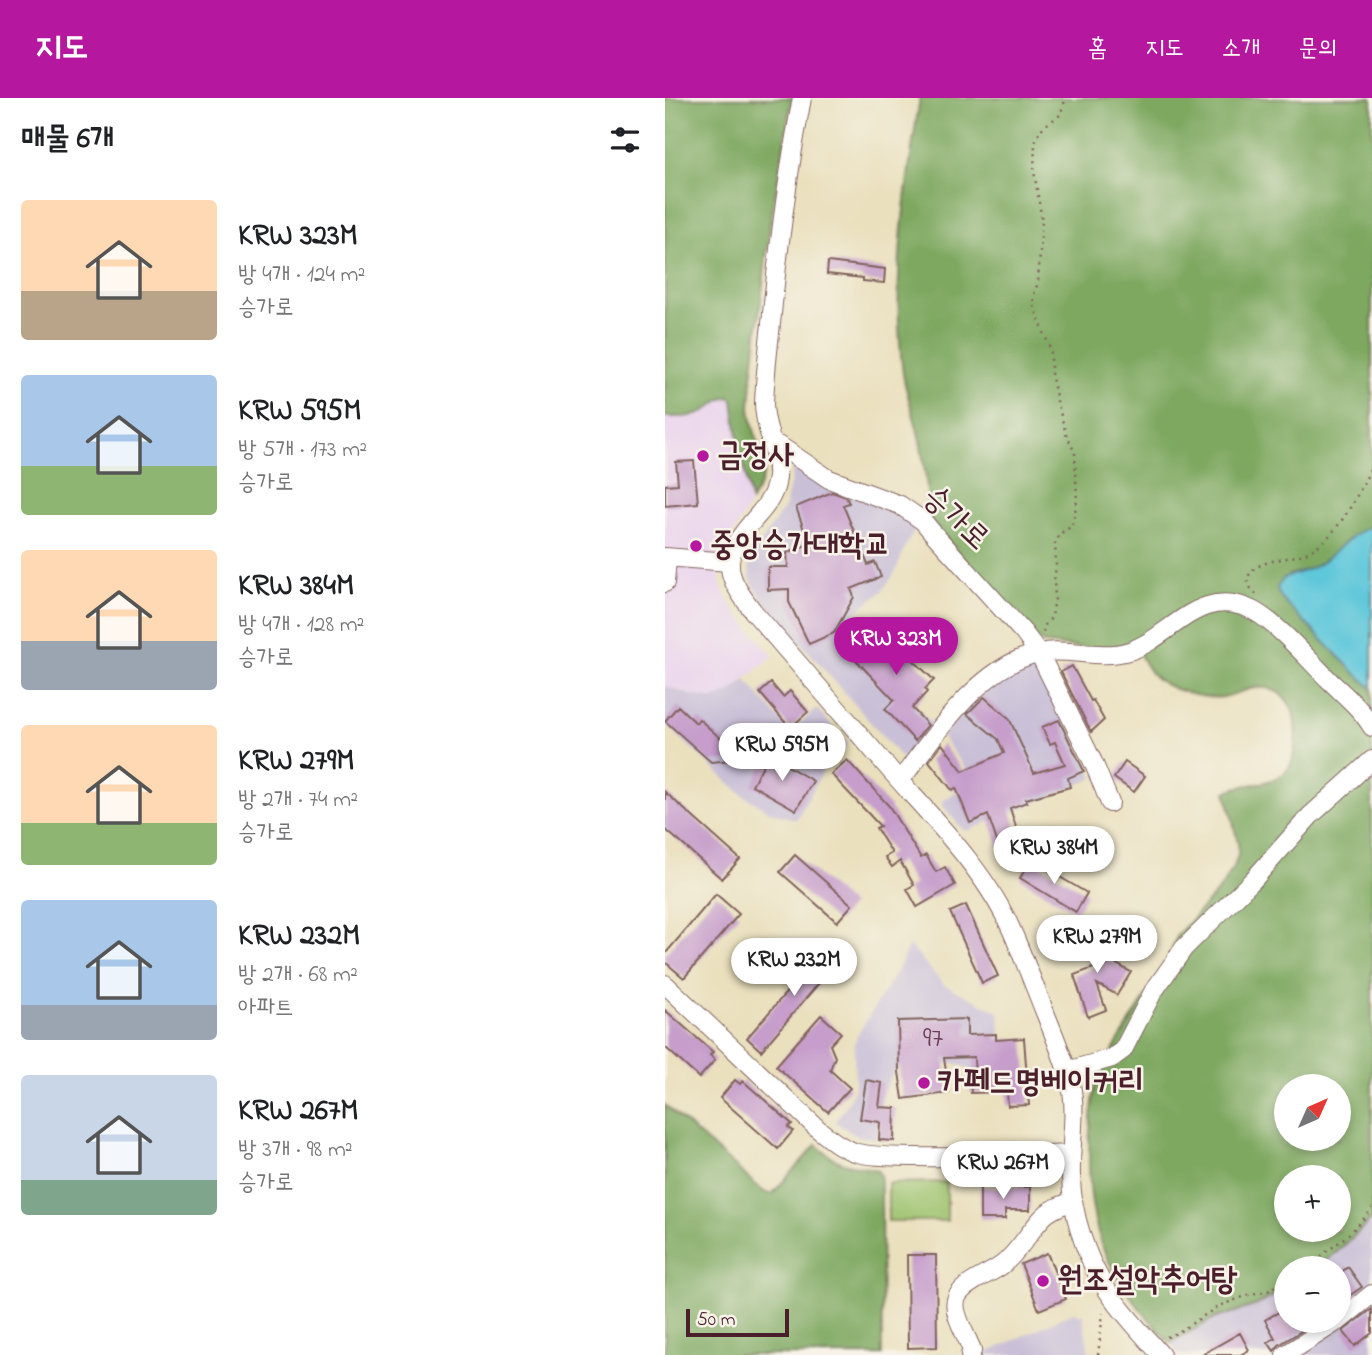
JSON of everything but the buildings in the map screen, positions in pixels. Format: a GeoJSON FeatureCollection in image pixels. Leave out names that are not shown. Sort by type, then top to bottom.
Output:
{"type":"FeatureCollection","features":[{"type":"Feature","properties":{"kind":"street"},"geometry":{"type":"LineString","coordinates":[[803,98],[782,226],[765,386],[765,425],[777,477],[774,492],[765,507],[734,547],[729,562],[733,583],[949,837],[1001,908],[1056,1039],[1071,1086],[1073,1201],[1087,1249],[1107,1290],[1163,1347]]}},
{"type":"Feature","properties":{"kind":"street","name":"승가로"},"geometry":{"type":"LineString","coordinates":[[770,441],[829,480],[890,502],[923,522],[1039,653],[1094,764],[1110,803]]}},
{"type":"Feature","properties":{"kind":"street"},"geometry":{"type":"LineString","coordinates":[[665,583],[666,558],[729,562]]}},
{"type":"Feature","properties":{"kind":"street"},"geometry":{"type":"LineString","coordinates":[[900,781],[978,688],[1007,665],[1039,653],[1126,652],[1149,641],[1193,612],[1217,603],[1229,603],[1254,611],[1266,619],[1359,709],[1372,727]]}},
{"type":"Feature","properties":{"kind":"street"},"geometry":{"type":"LineString","coordinates":[[1067,1072],[1112,1058],[1123,1050],[1153,992],[1184,948],[1253,880],[1310,816],[1372,760]]}},
{"type":"Feature","properties":{"kind":"street"},"geometry":{"type":"LineString","coordinates":[[665,984],[799,1111],[845,1149],[871,1155],[895,1156],[1009,1157],[1072,1154]]}},
{"type":"Feature","properties":{"kind":"street"},"geometry":{"type":"LineString","coordinates":[[970,1355],[970,1344],[955,1306],[959,1293],[1005,1263],[1044,1216],[1073,1201]]}},
{"type":"Feature","properties":{"kind":"street"},"geometry":{"type":"LineString","coordinates":[[1351,1311],[1372,1294]]}},
{"type":"Feature","properties":{"kind":"street"},"geometry":{"type":"LineString","coordinates":[[1285,1355],[1320,1333]]}},
{"type":"Feature","properties":{"kind":"path"},"geometry":{"type":"LineString","coordinates":[[1039,653],[1044,626],[1052,617],[1055,598],[1055,542],[1061,533],[1072,526],[1077,501],[1075,453],[1066,435],[1057,401],[1051,373],[1051,351],[1034,306],[1042,221],[1034,171],[1035,143],[1043,127],[1060,115],[1066,98]]}},
{"type":"Feature","properties":{"kind":"path"},"geometry":{"type":"LineString","coordinates":[[1257,596],[1249,587],[1249,574],[1262,565],[1304,553],[1324,541],[1345,514],[1372,466]]}},
{"type":"Feature","properties":{"kind":"path"},"geometry":{"type":"LineString","coordinates":[[1320,1256],[1361,1222],[1372,1208]]}},
{"type":"Feature","properties":{"kind":"path"},"geometry":{"type":"LineString","coordinates":[[1163,1347],[1177,1333],[1219,1306],[1274,1287]]}},
{"type":"Feature","properties":{"kind":"path"},"geometry":{"type":"LineString","coordinates":[[1098,1355],[1107,1290]]}},
{"type":"Feature","properties":{"kind":"shaded area","name":"중앙승가대학교"},"geometry":{"type":"Polygon","coordinates":[[[730,397],[733,400],[751,501],[723,553],[720,582],[734,610],[773,656],[730,692],[713,699],[704,699],[665,686],[665,417],[683,417],[730,397]]]}},
{"type":"Feature","properties":{"kind":"shaded area"},"geometry":{"type":"Polygon","coordinates":[[[794,461],[882,503],[917,526],[889,582],[880,593],[857,611],[849,631],[850,638],[858,644],[887,620],[921,658],[895,682],[895,686],[936,727],[906,763],[765,602],[750,578],[749,566],[754,553],[785,506],[794,461]]]}},
{"type":"Feature","properties":{"kind":"shaded area"},"geometry":{"type":"Polygon","coordinates":[[[1034,660],[1094,778],[967,831],[963,830],[942,805],[944,800],[969,783],[971,776],[941,736],[993,681],[1034,660]]]}},
{"type":"Feature","properties":{"kind":"shaded area"},"geometry":{"type":"Polygon","coordinates":[[[746,680],[790,731],[817,709],[848,744],[827,764],[796,820],[769,811],[743,795],[665,724],[665,686],[713,699],[730,692],[746,680]]]}},
{"type":"Feature","properties":{"kind":"shaded area"},"geometry":{"type":"Polygon","coordinates":[[[909,945],[943,984],[999,1012],[1002,1075],[978,1076],[955,1063],[899,1067],[885,1088],[876,1139],[857,1136],[835,1122],[853,1092],[854,1046],[857,1036],[899,967],[909,945]]]}},
{"type":"Feature","properties":{"kind":"shaded area"},"geometry":{"type":"Polygon","coordinates":[[[1372,1219],[1372,1355],[1180,1355],[1170,1343],[1213,1319],[1257,1305],[1274,1296],[1274,1333],[1351,1333],[1351,1256],[1332,1256],[1351,1242],[1351,1239],[1372,1219]]]}},
{"type":"Feature","properties":{"kind":"shaded area"},"geometry":{"type":"Polygon","coordinates":[[[1073,1312],[1083,1315],[1089,1355],[983,1355],[1073,1312]]]}},
{"type":"Feature","properties":{"kind":"green space"},"geometry":{"type":"Polygon","coordinates":[[[665,98],[792,98],[770,225],[752,378],[750,408],[764,473],[751,501],[733,400],[730,397],[695,415],[665,417],[665,98]]]}},
{"type":"Feature","properties":{"kind":"green space"},"geometry":{"type":"Polygon","coordinates":[[[920,98],[1372,98],[1372,525],[1353,536],[1321,563],[1289,575],[1284,601],[1372,688],[1372,1219],[1351,1239],[1351,1165],[1274,1165],[1274,1242],[1348,1242],[1332,1256],[1274,1256],[1274,1296],[1257,1305],[1213,1319],[1170,1343],[1120,1281],[1096,1226],[1089,1175],[1089,1150],[1097,1076],[1168,960],[1177,935],[1220,889],[1234,867],[1238,843],[1226,792],[1275,779],[1287,770],[1294,753],[1296,732],[1293,712],[1284,697],[1270,689],[1252,689],[1215,697],[1176,689],[1159,680],[1139,653],[1045,644],[1035,637],[929,520],[927,483],[903,374],[900,339],[899,270],[905,201],[920,98]]]}},
{"type":"Feature","properties":{"kind":"green space"},"geometry":{"type":"Polygon","coordinates":[[[665,1105],[769,1194],[773,1193],[816,1145],[838,1161],[877,1170],[881,1182],[882,1355],[665,1355],[665,1105]]]}},
{"type":"Feature","properties":{"kind":"green space"},"geometry":{"type":"Polygon","coordinates":[[[947,1182],[947,1221],[888,1221],[888,1183],[947,1182]]]}},
{"type":"Feature","properties":{"kind":"water"},"geometry":{"type":"Polygon","coordinates":[[[1372,525],[1372,688],[1284,601],[1277,588],[1284,578],[1321,563],[1353,536],[1372,525]]]}},
{"type":"Feature","properties":{"kind":"place","name":"금정사"},"geometry":{"type":"Point","coordinates":[703,456]}},
{"type":"Feature","properties":{"kind":"place","name":"중앙승가대학교"},"geometry":{"type":"Point","coordinates":[696,546]}},
{"type":"Feature","properties":{"kind":"place","name":"카페드명베이커리"},"geometry":{"type":"Point","coordinates":[924,1083]}},
{"type":"Feature","properties":{"kind":"place","name":"원조설악추어탕"},"geometry":{"type":"Point","coordinates":[1043,1281]}}]}
